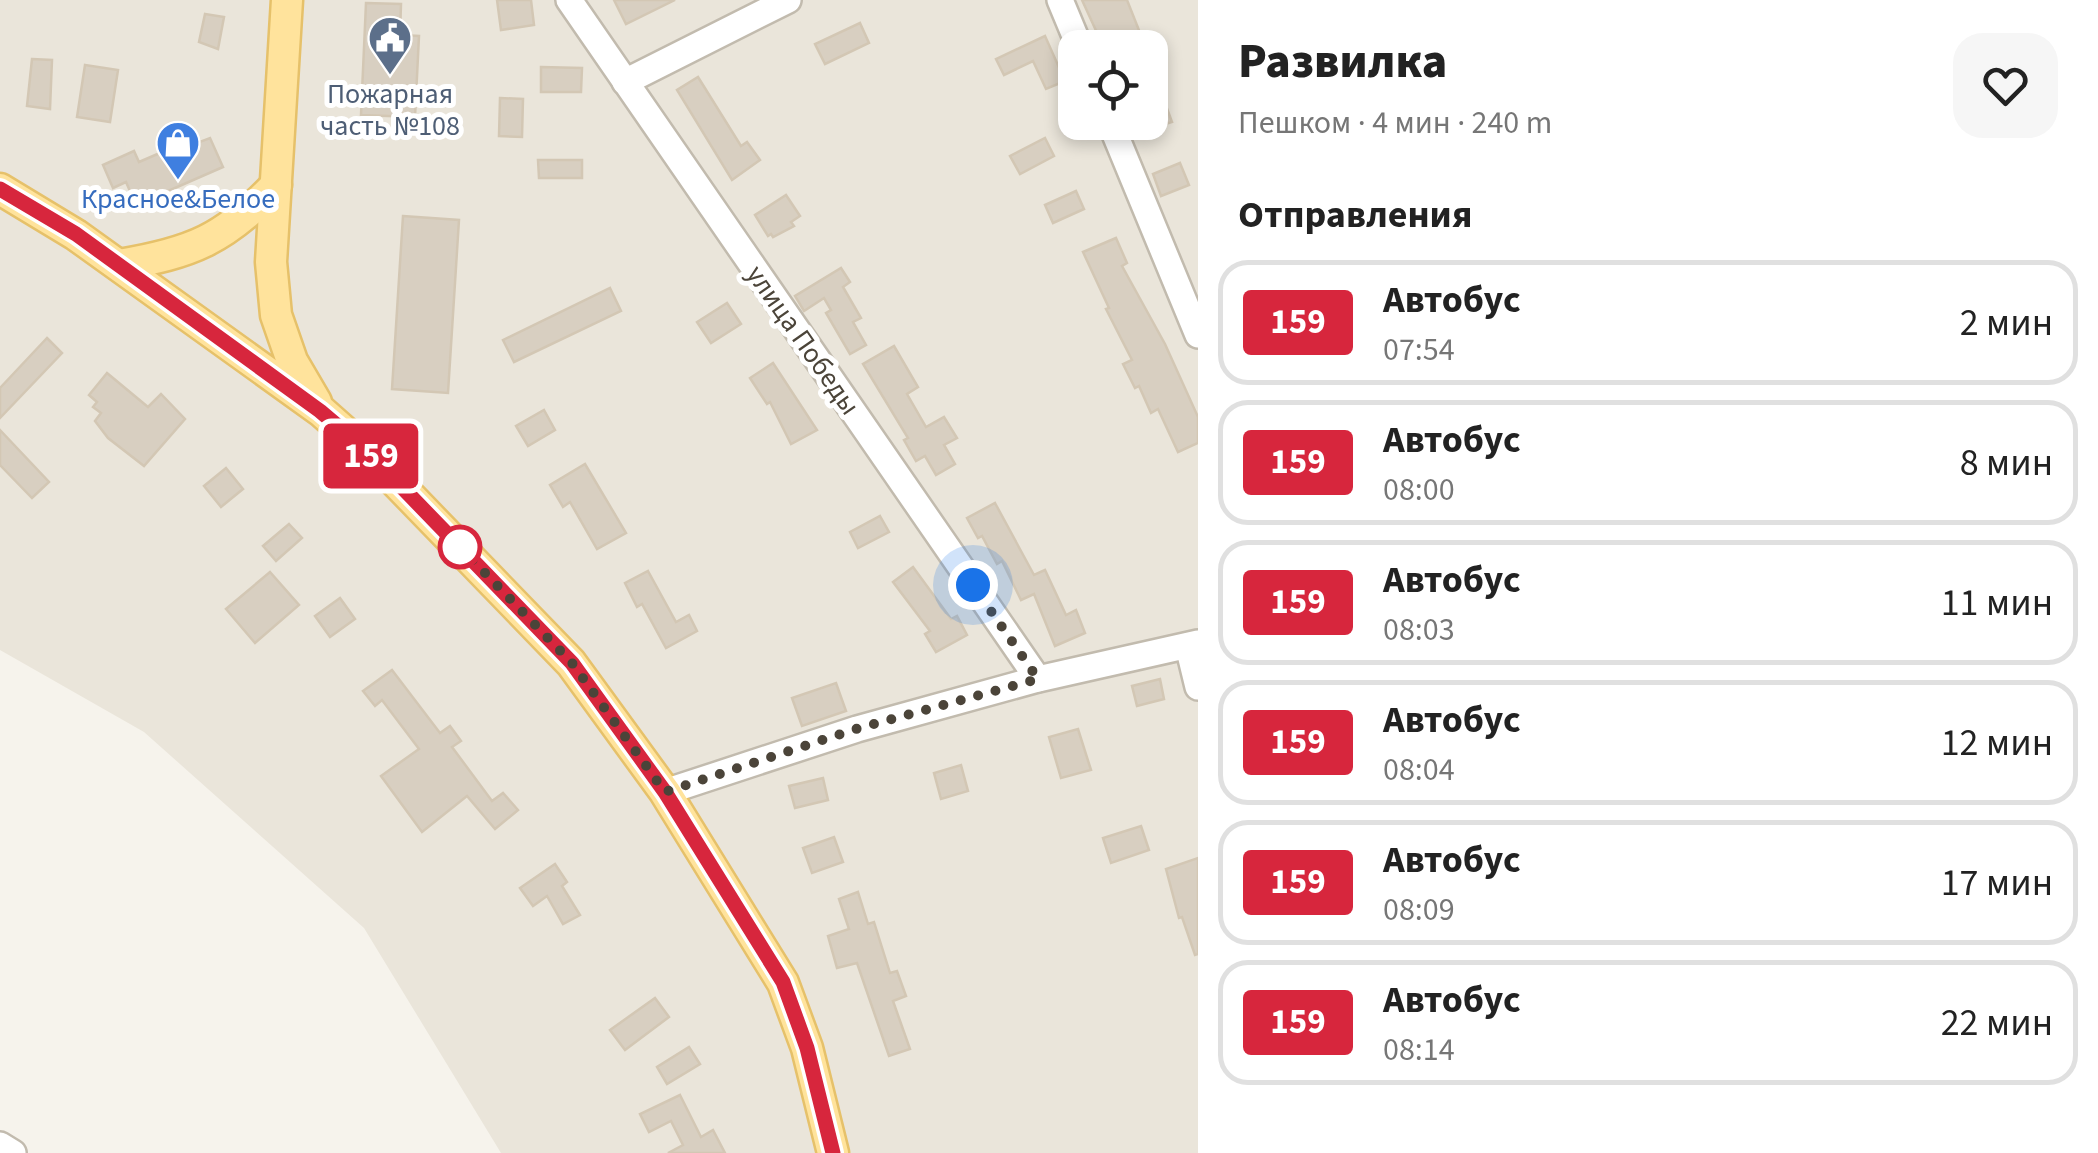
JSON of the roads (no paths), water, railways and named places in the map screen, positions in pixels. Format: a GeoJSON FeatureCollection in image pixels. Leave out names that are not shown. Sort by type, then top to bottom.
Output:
{"type":"FeatureCollection","features":[{"type":"Feature","properties":{"kind":"main road"},"geometry":{"type":"LineString","coordinates":[[286,0],[271,262],[276,315],[292,361],[320,411]]}},
{"type":"Feature","properties":{"kind":"main road"},"geometry":{"type":"LineString","coordinates":[[120,265],[168,256],[209,241],[246,217],[276,185]]}},
{"type":"Feature","properties":{"kind":"main road"},"geometry":{"type":"LineString","coordinates":[[0,189],[76,234],[320,411],[366,450],[572,663],[665,792],[783,982],[807,1048],[833,1153]]}},
{"type":"Feature","properties":{"kind":"street","name":"улица Победы"},"geometry":{"type":"LineString","coordinates":[[569,0],[1038,679]]}},
{"type":"Feature","properties":{"kind":"street"},"geometry":{"type":"LineString","coordinates":[[625,82],[788,0]]}},
{"type":"Feature","properties":{"kind":"street"},"geometry":{"type":"LineString","coordinates":[[1060,0],[1072,30]]}},
{"type":"Feature","properties":{"kind":"street"},"geometry":{"type":"LineString","coordinates":[[1117,140],[1198,334]]}},
{"type":"Feature","properties":{"kind":"street"},"geometry":{"type":"LineString","coordinates":[[665,792],[856,729],[1038,679],[1193,645],[1198,687]]}},
{"type":"Feature","properties":{"kind":"street"},"geometry":{"type":"LineString","coordinates":[[0,1145],[13,1153]]}},
{"type":"Feature","properties":{"kind":"place","name":"Пожарная часть №108"},"geometry":{"type":"Point","coordinates":[390,76]}},
{"type":"Feature","properties":{"kind":"place","name":"Красное&Белое"},"geometry":{"type":"Point","coordinates":[178,181]}}]}
